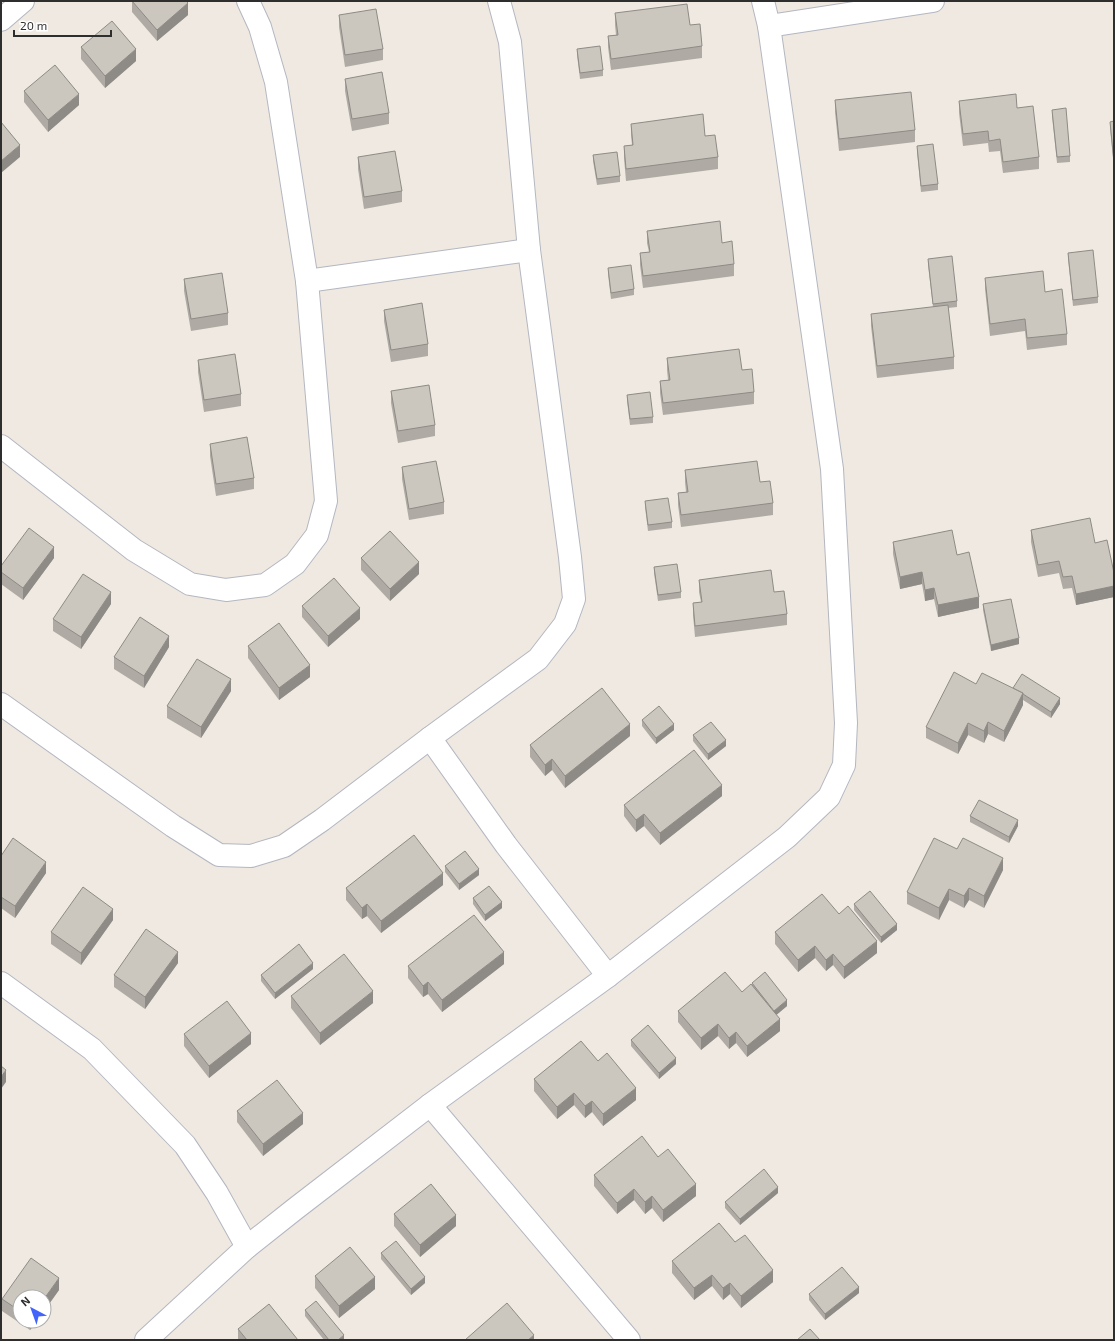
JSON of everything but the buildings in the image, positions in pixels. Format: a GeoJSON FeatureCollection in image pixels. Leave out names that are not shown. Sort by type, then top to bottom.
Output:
{"type":"FeatureCollection","features":[{"type":"Feature","properties":{"kind":"street"},"geometry":{"type":"LineString","coordinates":[[1,20],[23,1]]}},
{"type":"Feature","properties":{"kind":"street"},"geometry":{"type":"LineString","coordinates":[[1,446],[134,550],[190,584],[226,590],[266,585],[295,564],[317,535],[326,501],[306,282],[276,82],[260,27],[248,1]]}},
{"type":"Feature","properties":{"kind":"street"},"geometry":{"type":"LineString","coordinates":[[1,704],[173,826],[218,855],[251,856],[284,846],[322,820],[430,738],[538,659],[565,624],[574,599],[568,542],[530,250],[510,42],[499,1]]}},
{"type":"Feature","properties":{"kind":"street"},"geometry":{"type":"LineString","coordinates":[[146,1340],[247,1247],[430,1105],[608,976],[787,838],[829,797],[844,764],[846,723],[832,469],[769,26],[763,1]]}},
{"type":"Feature","properties":{"kind":"street"},"geometry":{"type":"LineString","coordinates":[[769,26],[933,1]]}},
{"type":"Feature","properties":{"kind":"street"},"geometry":{"type":"LineString","coordinates":[[306,282],[530,250]]}},
{"type":"Feature","properties":{"kind":"street"},"geometry":{"type":"LineString","coordinates":[[430,738],[506,845],[608,976]]}},
{"type":"Feature","properties":{"kind":"street"},"geometry":{"type":"LineString","coordinates":[[1,983],[92,1049],[185,1145],[216,1193],[247,1247]]}},
{"type":"Feature","properties":{"kind":"street"},"geometry":{"type":"LineString","coordinates":[[430,1105],[629,1340]]}}]}
